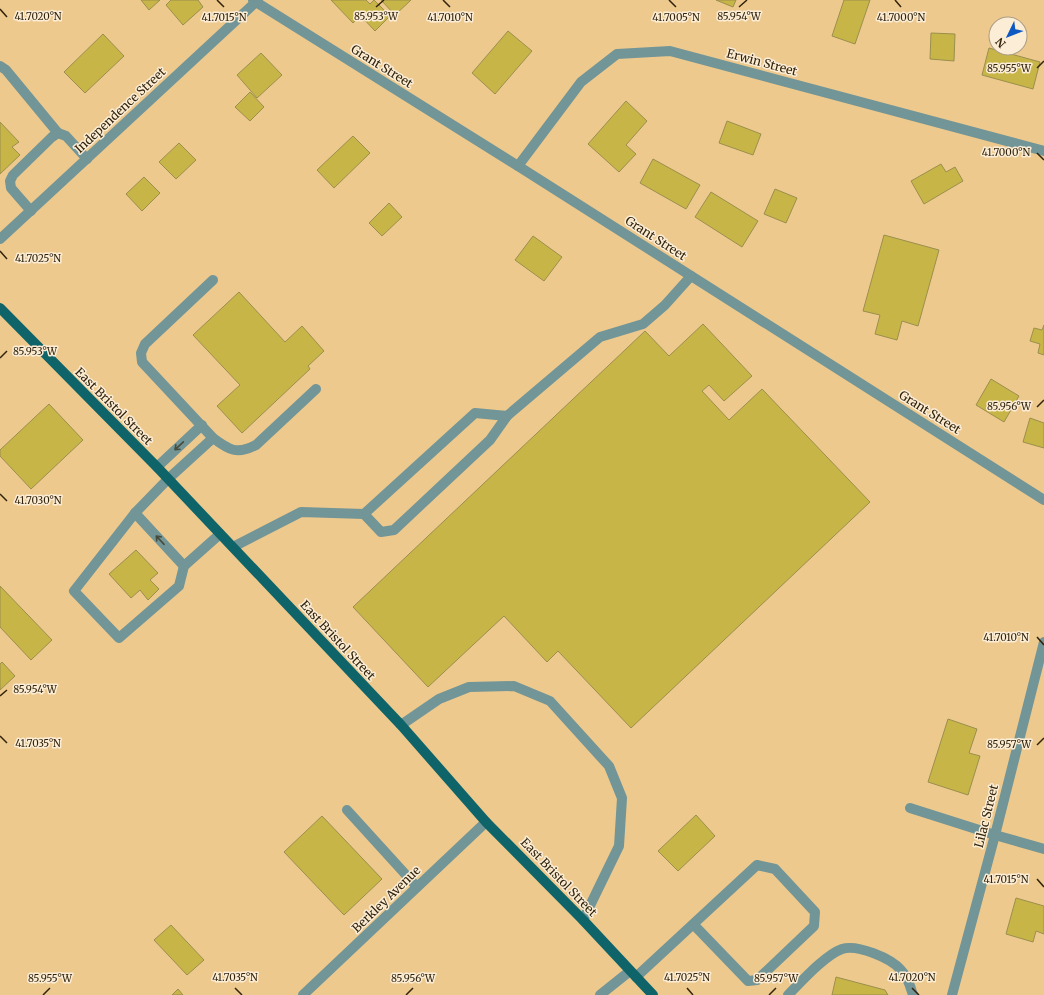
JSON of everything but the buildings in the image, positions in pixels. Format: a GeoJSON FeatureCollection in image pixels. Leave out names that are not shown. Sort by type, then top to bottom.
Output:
{"type":"FeatureCollection","features":[{"type":"Feature","properties":{"kind":"main road","name":"East Bristol Street"},"geometry":{"type":"LineString","coordinates":[[0,308],[157,467],[401,725],[486,822],[583,920],[653,995]]}},
{"type":"Feature","properties":{"kind":"street","name":"Independence Street"},"geometry":{"type":"LineString","coordinates":[[0,239],[256,1]]}},
{"type":"Feature","properties":{"kind":"street","name":"Grant Street"},"geometry":{"type":"LineString","coordinates":[[256,1],[1044,500]]}},
{"type":"Feature","properties":{"kind":"street","name":"Erwin Street"},"geometry":{"type":"LineString","coordinates":[[518,166],[581,82],[617,54],[670,51],[1044,151]]}},
{"type":"Feature","properties":{"kind":"street"},"geometry":{"type":"LineString","coordinates":[[0,66],[6,70],[58,133],[66,136],[87,159]]}},
{"type":"Feature","properties":{"kind":"street"},"geometry":{"type":"LineString","coordinates":[[31,211],[12,188],[10,181],[13,175],[58,133]]}},
{"type":"Feature","properties":{"kind":"street"},"geometry":{"type":"LineString","coordinates":[[364,514],[381,532],[394,530],[490,440],[508,416],[600,337],[643,324],[665,305],[691,276]]}},
{"type":"Feature","properties":{"kind":"street"},"geometry":{"type":"LineString","coordinates":[[213,280],[146,344],[141,353],[142,362],[213,438],[222,445],[236,451],[248,449],[256,445],[316,389]]}},
{"type":"Feature","properties":{"kind":"street"},"geometry":{"type":"LineString","coordinates":[[233,547],[301,512],[364,514],[475,413],[508,416]]}},
{"type":"Feature","properties":{"kind":"street"},"geometry":{"type":"LineString","coordinates":[[157,467],[202,426]]}},
{"type":"Feature","properties":{"kind":"street"},"geometry":{"type":"LineString","coordinates":[[213,438],[168,479],[135,513],[74,591],[119,638],[179,586],[184,566],[220,534]]}},
{"type":"Feature","properties":{"kind":"street"},"geometry":{"type":"LineString","coordinates":[[135,513],[184,566]]}},
{"type":"Feature","properties":{"kind":"street","name":"Lilac Street"},"geometry":{"type":"LineString","coordinates":[[952,995],[995,835],[1040,677],[1044,642]]}},
{"type":"Feature","properties":{"kind":"street"},"geometry":{"type":"LineString","coordinates":[[401,725],[439,699],[469,687],[514,686],[550,701],[609,766],[622,798],[619,846],[583,920]]}},
{"type":"Feature","properties":{"kind":"street"},"geometry":{"type":"LineString","coordinates":[[910,808],[1044,849]]}},
{"type":"Feature","properties":{"kind":"street"},"geometry":{"type":"LineString","coordinates":[[346,810],[417,886]]}},
{"type":"Feature","properties":{"kind":"street","name":"Berkley Avenue"},"geometry":{"type":"LineString","coordinates":[[303,995],[486,822]]}},
{"type":"Feature","properties":{"kind":"street"},"geometry":{"type":"LineString","coordinates":[[600,995],[633,974],[693,924],[758,865],[774,869],[815,912],[814,926],[757,980],[748,981],[693,924]]}},
{"type":"Feature","properties":{"kind":"street"},"geometry":{"type":"LineString","coordinates":[[788,995],[829,956],[842,949],[854,948],[872,952],[887,959],[901,969],[909,982],[913,995]]}}]}
